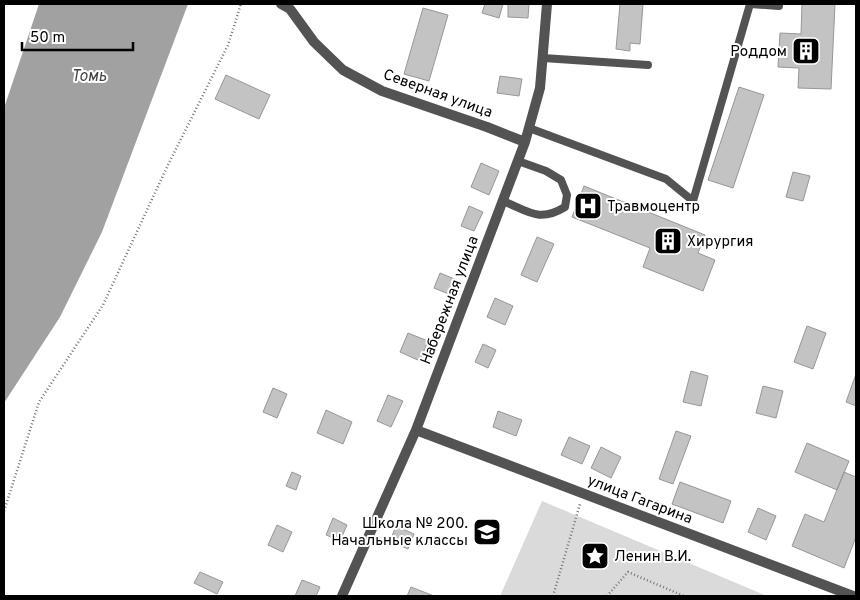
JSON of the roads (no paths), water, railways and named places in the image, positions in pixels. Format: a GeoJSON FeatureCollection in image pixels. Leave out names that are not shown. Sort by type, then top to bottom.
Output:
{"type":"FeatureCollection","features":[{"type":"Feature","properties":{"kind":"street","name":"Северная улица"},"geometry":{"type":"LineString","coordinates":[[281,4],[290,9],[314,42],[343,70],[382,91],[525,142]]}},
{"type":"Feature","properties":{"kind":"street","name":"Набережная улица"},"geometry":{"type":"LineString","coordinates":[[342,596],[416,430],[525,142],[540,88],[547,4]]}},
{"type":"Feature","properties":{"kind":"street","name":"улица Гагарина"},"geometry":{"type":"LineString","coordinates":[[416,430],[853,596]]}},
{"type":"Feature","properties":{"kind":"lane"},"geometry":{"type":"LineString","coordinates":[[529,128],[666,178],[693,201],[750,4],[778,6]]}},
{"type":"Feature","properties":{"kind":"lane"},"geometry":{"type":"LineString","coordinates":[[542,58],[648,65]]}},
{"type":"Feature","properties":{"kind":"lane"},"geometry":{"type":"LineString","coordinates":[[503,201],[538,215],[552,214],[565,207],[567,195],[561,180],[546,171],[518,161]]}},
{"type":"Feature","properties":{"kind":"water","name":"Томь"},"geometry":{"type":"Polygon","coordinates":[[[39,4],[188,4],[102,232],[60,317],[4,403],[4,108],[39,4]]]}},
{"type":"Feature","properties":{"kind":"place","name":"Роддом"},"geometry":{"type":"Point","coordinates":[806,51]}},
{"type":"Feature","properties":{"kind":"place","name":"Травмоцентр"},"geometry":{"type":"Point","coordinates":[588,206]}},
{"type":"Feature","properties":{"kind":"place","name":"Хирургия"},"geometry":{"type":"Point","coordinates":[668,241]}},
{"type":"Feature","properties":{"kind":"place","name":"Школа № 200. Начальные классы"},"geometry":{"type":"Point","coordinates":[487,532]}},
{"type":"Feature","properties":{"kind":"place","name":"Ленин В.И."},"geometry":{"type":"Point","coordinates":[595,556]}}]}
